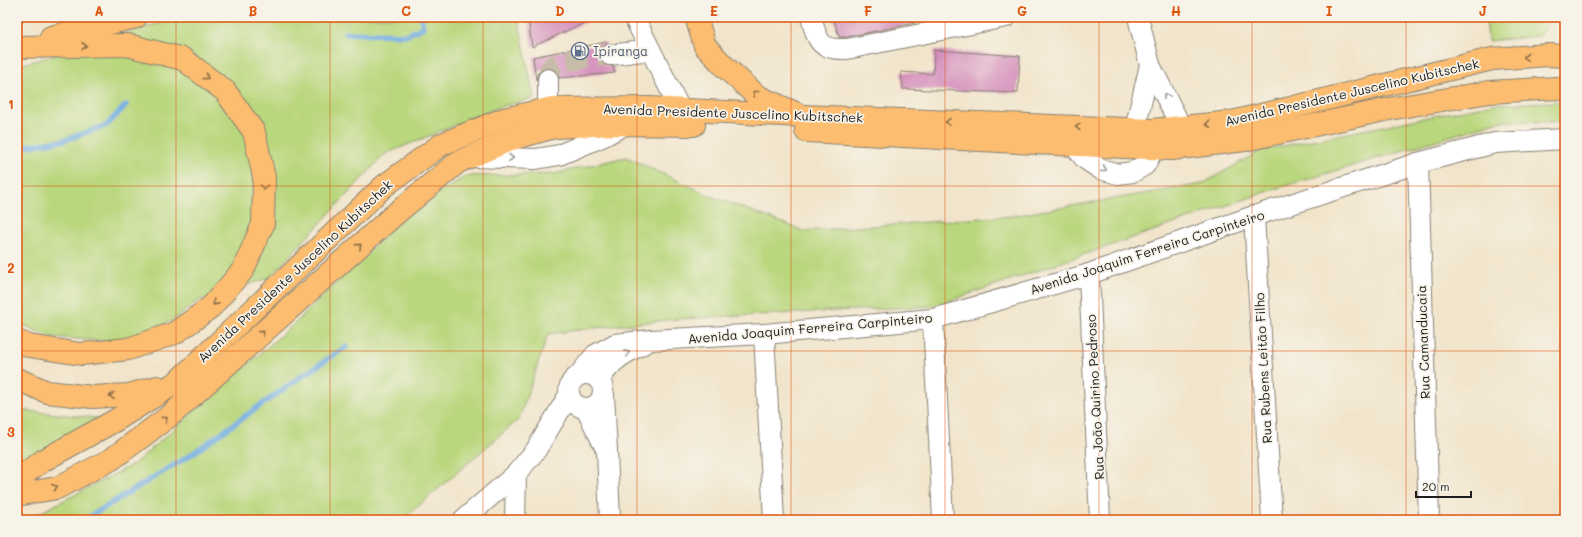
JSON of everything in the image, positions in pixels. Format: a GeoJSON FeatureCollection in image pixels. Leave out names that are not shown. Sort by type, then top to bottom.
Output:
{"type":"FeatureCollection","features":[{"type":"Feature","properties":{"kind":"main road"},"geometry":{"type":"LineString","coordinates":[[17,46],[136,17]]}},
{"type":"Feature","properties":{"kind":"main road"},"geometry":{"type":"LineString","coordinates":[[696,17],[705,46],[724,66],[758,96],[802,116]]}},
{"type":"Feature","properties":{"kind":"main road"},"geometry":{"type":"LineString","coordinates":[[17,46],[127,44],[183,59],[225,91],[254,132],[264,177],[263,224],[243,270],[211,307],[175,333],[128,349],[81,354],[28,346],[17,341]]}},
{"type":"Feature","properties":{"kind":"main road","name":"Avenida Presidente Juscelino Kubitschek"},"geometry":{"type":"LineString","coordinates":[[17,495],[57,488],[112,458],[172,414],[394,215],[458,162],[512,139],[555,127],[675,124],[1074,145],[1147,136],[1181,127],[1232,122],[1492,59],[1549,55],[1565,56]]}},
{"type":"Feature","properties":{"kind":"main road","name":"Avenida Presidente Juscelino Kubitschek"},"geometry":{"type":"LineString","coordinates":[[17,479],[44,460],[116,420],[178,382],[384,186],[442,144],[504,119],[548,109],[680,109],[1147,136],[1172,149],[1245,140],[1389,109],[1489,92],[1556,88],[1565,89]]}},
{"type":"Feature","properties":{"kind":"main road"},"geometry":{"type":"LineString","coordinates":[[17,379],[47,392],[92,397],[128,395],[178,382]]}},
{"type":"Feature","properties":{"kind":"street"},"geometry":{"type":"LineString","coordinates":[[634,17],[680,109]]}},
{"type":"Feature","properties":{"kind":"street"},"geometry":{"type":"LineString","coordinates":[[811,17],[817,39],[824,46],[835,50],[848,49],[1006,17]]}},
{"type":"Feature","properties":{"kind":"street"},"geometry":{"type":"LineString","coordinates":[[1138,17],[1150,65],[1181,127]]}},
{"type":"Feature","properties":{"kind":"street"},"geometry":{"type":"LineString","coordinates":[[610,55],[650,50]]}},
{"type":"Feature","properties":{"kind":"street"},"geometry":{"type":"LineString","coordinates":[[1147,136],[1150,65]]}},
{"type":"Feature","properties":{"kind":"street"},"geometry":{"type":"LineString","coordinates":[[548,79],[548,109]]}},
{"type":"Feature","properties":{"kind":"street","name":"Avenida Joaquim Ferreira Carpinteiro"},"geometry":{"type":"LineString","coordinates":[[579,375],[595,355],[615,344],[651,340],[764,334],[933,320],[1089,274],[1254,216],[1418,163],[1495,143],[1565,139]]}},
{"type":"Feature","properties":{"kind":"street","name":"Rua Camanducaia"},"geometry":{"type":"LineString","coordinates":[[1418,163],[1428,520]]}},
{"type":"Feature","properties":{"kind":"street","name":"Rua Rubens Leitão Filho"},"geometry":{"type":"LineString","coordinates":[[1254,216],[1272,520]]}},
{"type":"Feature","properties":{"kind":"street","name":"Rua João Quirino Pedroso"},"geometry":{"type":"LineString","coordinates":[[1089,274],[1100,520]]}},
{"type":"Feature","properties":{"kind":"street"},"geometry":{"type":"LineString","coordinates":[[933,320],[943,520]]}},
{"type":"Feature","properties":{"kind":"street"},"geometry":{"type":"LineString","coordinates":[[764,334],[774,520]]}},
{"type":"Feature","properties":{"kind":"street","name":"Avenida Joaquim Ferreira Carpinteiro"},"geometry":{"type":"LineString","coordinates":[[602,387],[608,366],[621,356],[651,340]]}},
{"type":"Feature","properties":{"kind":"street"},"geometry":{"type":"LineString","coordinates":[[463,520],[516,474],[536,450],[569,395],[571,383],[579,375],[590,374],[602,387],[610,520]]}},
{"type":"Feature","properties":{"kind":"street"},"geometry":{"type":"LineString","coordinates":[[536,450],[585,409],[595,407],[602,400],[602,387]]}},
{"type":"Feature","properties":{"kind":"street"},"geometry":{"type":"LineString","coordinates":[[569,395],[575,405],[585,409],[607,451]]}},
{"type":"Feature","properties":{"kind":"street"},"geometry":{"type":"LineString","coordinates":[[514,520],[516,474]]}},
{"type":"Feature","properties":{"kind":"green space"},"geometry":{"type":"Polygon","coordinates":[[[181,17],[518,17],[534,98],[497,108],[385,154],[269,278],[198,301],[172,321],[120,342],[50,337],[17,322],[17,66],[181,17]]]}},
{"type":"Feature","properties":{"kind":"green space"},"geometry":{"type":"Polygon","coordinates":[[[1486,17],[1554,17],[1539,36],[1488,41],[1486,17]]]}},
{"type":"Feature","properties":{"kind":"green space"},"geometry":{"type":"Polygon","coordinates":[[[1565,103],[1565,122],[1500,121],[1269,191],[934,306],[677,319],[548,334],[519,419],[402,520],[26,520],[134,464],[295,323],[413,208],[466,176],[553,174],[626,157],[711,196],[804,231],[1011,216],[1202,184],[1262,150],[1494,104],[1565,103]]]}},
{"type":"Feature","properties":{"kind":"green space"},"geometry":{"type":"Polygon","coordinates":[[[17,410],[106,419],[17,463],[17,410]]]}},
{"type":"Feature","properties":{"kind":"building"},"geometry":{"type":"Polygon","coordinates":[[[528,17],[597,17],[532,47],[528,17]]]}},
{"type":"Feature","properties":{"kind":"building"},"geometry":{"type":"Polygon","coordinates":[[[833,17],[914,17],[915,23],[846,37],[839,37],[833,17]]]}},
{"type":"Feature","properties":{"kind":"building","name":"Ipiranga"},"geometry":{"type":"Polygon","coordinates":[[[606,42],[607,44],[600,50],[599,57],[601,62],[605,65],[613,66],[615,73],[559,78],[558,73],[554,69],[548,68],[543,69],[538,73],[536,80],[533,57],[606,42]]]}},
{"type":"Feature","properties":{"kind":"building"},"geometry":{"type":"Polygon","coordinates":[[[934,50],[1020,56],[1018,93],[903,89],[901,72],[933,74],[934,50]]]}},
{"type":"Feature","properties":{"kind":"waterway"},"geometry":{"type":"LineString","coordinates":[[345,33],[407,35],[423,27],[421,17]]}},
{"type":"Feature","properties":{"kind":"waterway"},"geometry":{"type":"LineString","coordinates":[[17,148],[65,140],[107,125],[126,105]]}},
{"type":"Feature","properties":{"kind":"waterway"},"geometry":{"type":"LineString","coordinates":[[84,520],[192,454],[299,378],[346,347]]}},
{"type":"Feature","properties":{"kind":"tunnel"},"geometry":{"type":"LineString","coordinates":[[548,79],[551,68],[560,62],[610,55]]}},
{"type":"Feature","properties":{"kind":"place","name":"Ipiranga"},"geometry":{"type":"Point","coordinates":[580,51]}}]}
